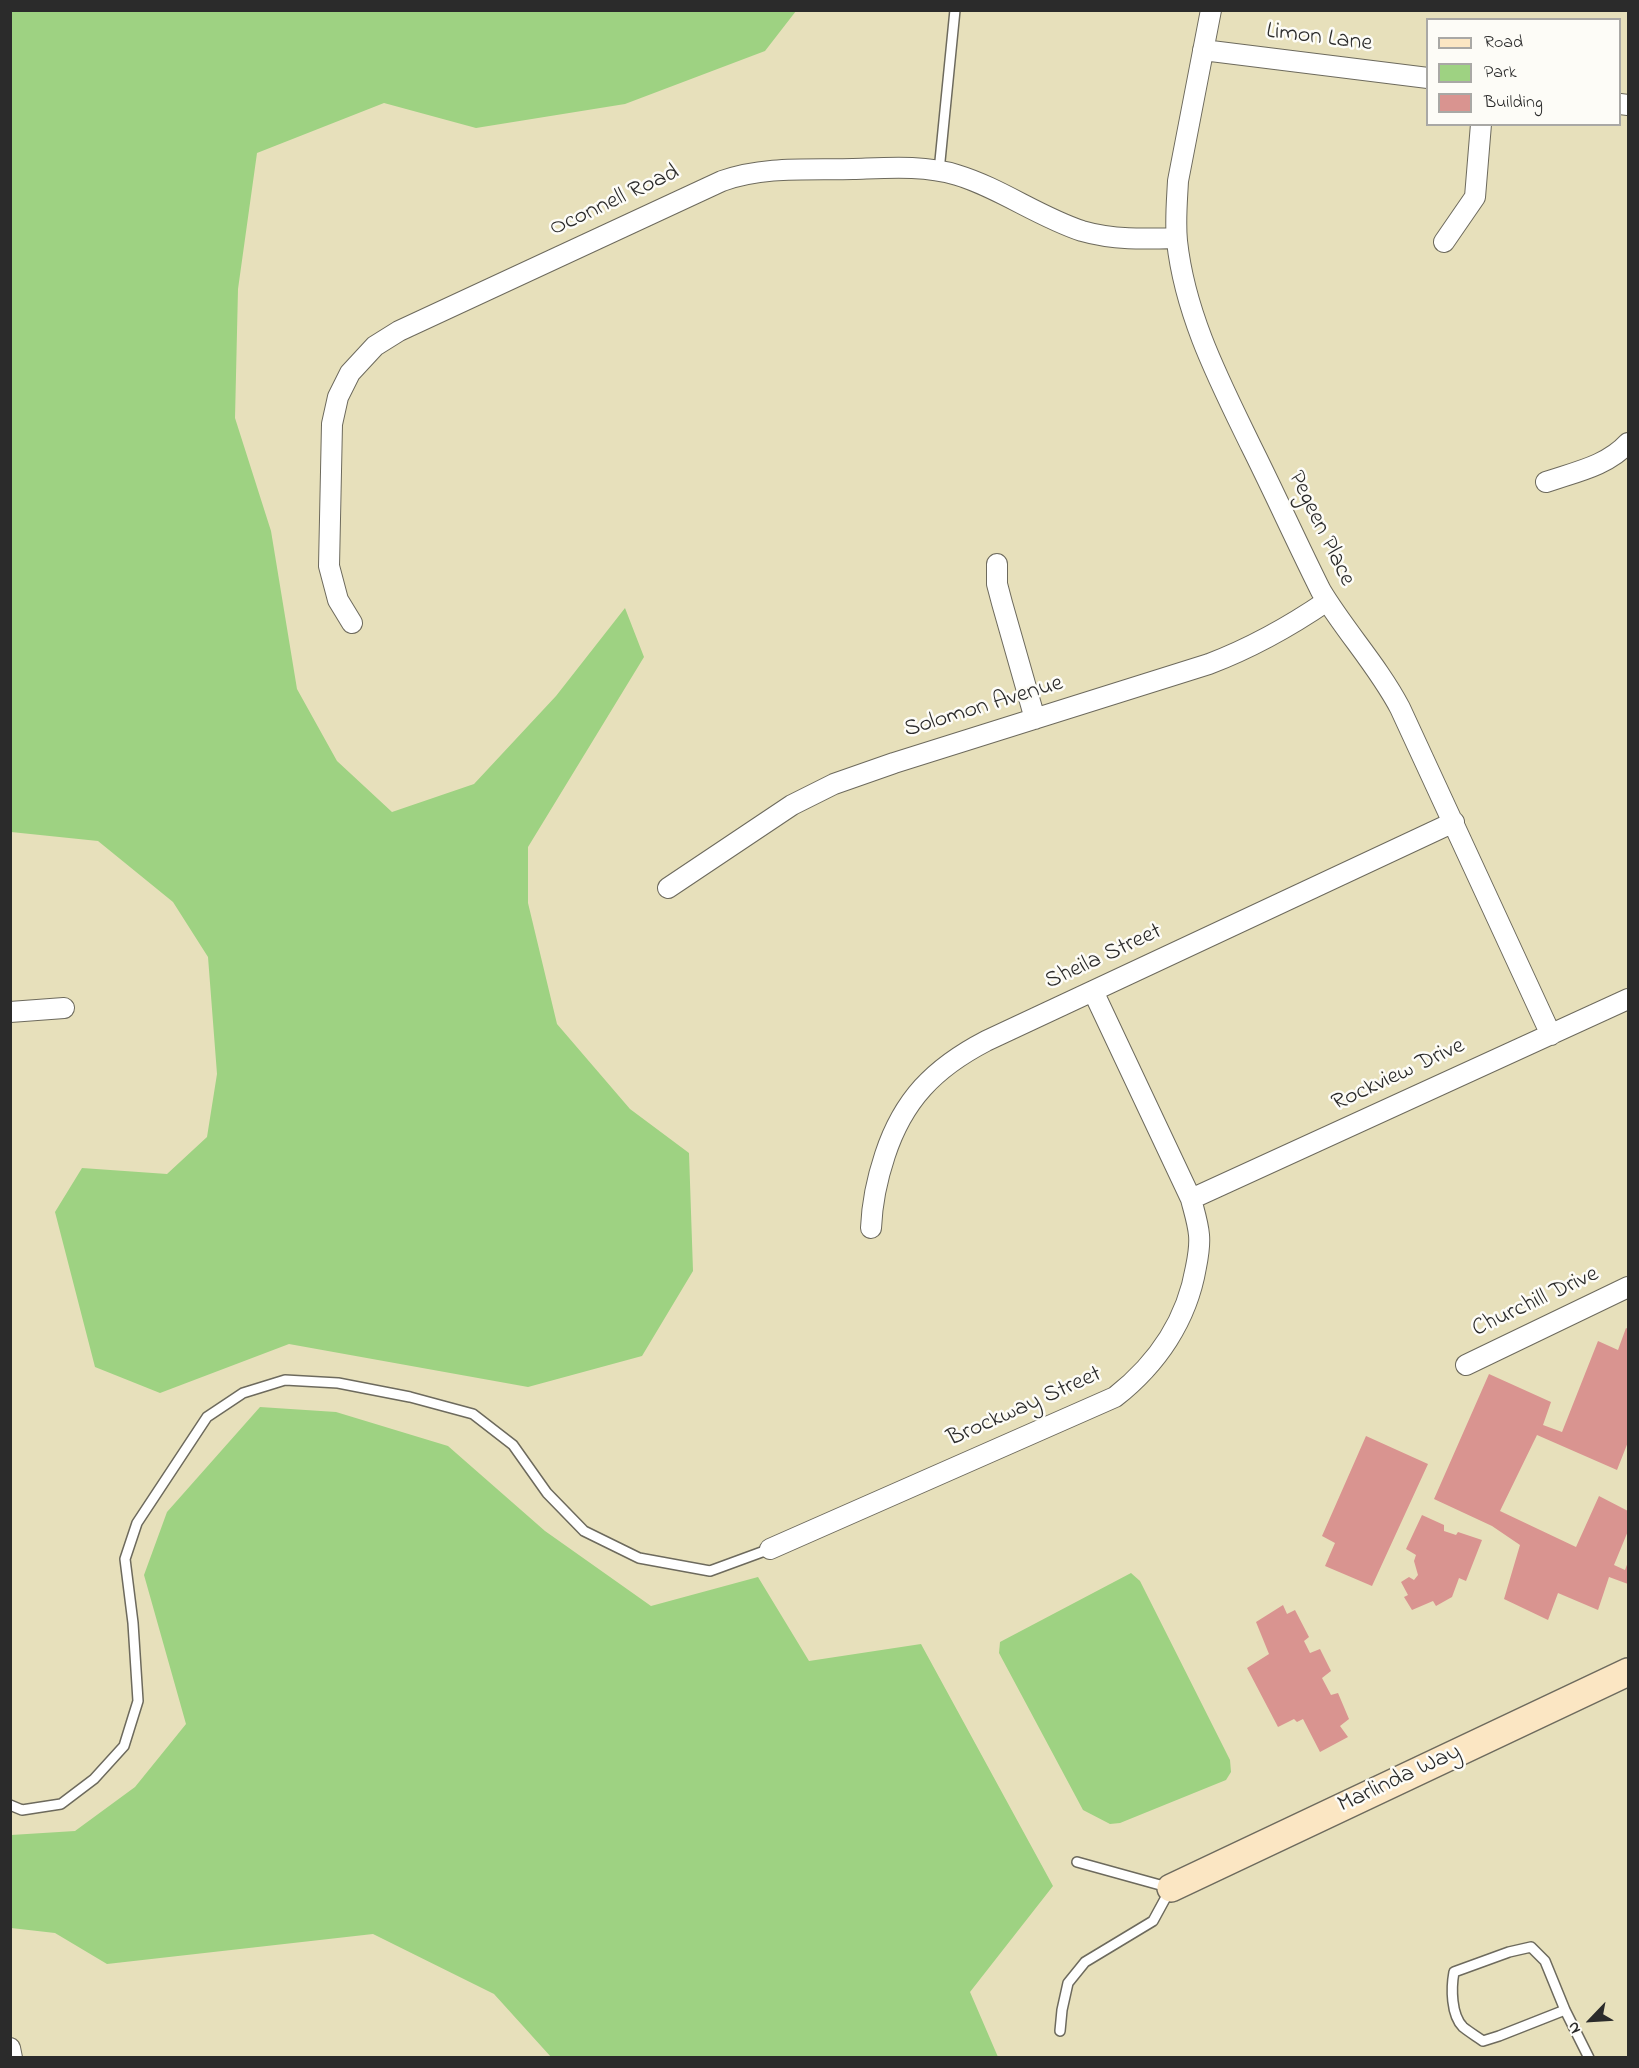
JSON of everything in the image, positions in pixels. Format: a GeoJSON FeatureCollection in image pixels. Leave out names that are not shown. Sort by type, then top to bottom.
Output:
{"type":"FeatureCollection","features":[{"type":"Feature","properties":{"kind":"street","name":"Pegeen Place"},"geometry":{"type":"LineString","coordinates":[[1211,10],[1178,181],[1176,238],[1186,291],[1205,351],[1327,601],[1390,688],[1551,1035]]}},
{"type":"Feature","properties":{"kind":"street","name":"Limon Lane"},"geometry":{"type":"LineString","coordinates":[[1203,50],[1426,78]]}},
{"type":"Feature","properties":{"kind":"street"},"geometry":{"type":"LineString","coordinates":[[1444,242],[1475,197],[1481,126]]}},
{"type":"Feature","properties":{"kind":"street","name":"Oconnell Road"},"geometry":{"type":"LineString","coordinates":[[352,623],[338,600],[329,566],[332,424],[335,405],[343,385],[358,362],[375,345],[399,331],[730,178],[748,173],[778,170],[904,168],[939,171],[958,175],[1085,232],[1128,239],[1176,238]]}},
{"type":"Feature","properties":{"kind":"street"},"geometry":{"type":"LineString","coordinates":[[1546,482],[1600,464],[1629,443]]}},
{"type":"Feature","properties":{"kind":"street"},"geometry":{"type":"LineString","coordinates":[[997,564],[997,584],[1035,719]]}},
{"type":"Feature","properties":{"kind":"street","name":"Solomon Avenue"},"geometry":{"type":"LineString","coordinates":[[668,888],[812,794],[861,774],[1230,657],[1281,631],[1327,601]]}},
{"type":"Feature","properties":{"kind":"street","name":"Sheila Street"},"geometry":{"type":"LineString","coordinates":[[871,1228],[874,1193],[890,1141],[906,1109],[923,1086],[946,1065],[973,1047],[1454,822]]}},
{"type":"Feature","properties":{"kind":"street","name":"Brockway Street"},"geometry":{"type":"LineString","coordinates":[[770,1550],[1115,1397],[1147,1369],[1166,1344],[1189,1297],[1195,1277],[1199,1235],[1191,1199],[1093,991]]}},
{"type":"Feature","properties":{"kind":"street","name":"Rockview Drive"},"geometry":{"type":"LineString","coordinates":[[1191,1199],[1629,999]]}},
{"type":"Feature","properties":{"kind":"street"},"geometry":{"type":"LineString","coordinates":[[10,1012],[64,1008]]}},
{"type":"Feature","properties":{"kind":"street","name":"Churchill Drive"},"geometry":{"type":"LineString","coordinates":[[1466,1365],[1629,1287]]}},
{"type":"Feature","properties":{"kind":"street","name":"Marlinda Way"},"geometry":{"type":"LineString","coordinates":[[1171,1888],[1629,1672]]}},
{"type":"Feature","properties":{"kind":"street"},"geometry":{"type":"LineString","coordinates":[[10,2048],[12,2058]]}},
{"type":"Feature","properties":{"kind":"lane"},"geometry":{"type":"LineString","coordinates":[[939,171],[955,10]]}},
{"type":"Feature","properties":{"kind":"lane"},"geometry":{"type":"LineString","coordinates":[[10,1805],[22,1810],[61,1804],[94,1779],[124,1746],[138,1701],[133,1623],[125,1559],[137,1523],[207,1417],[243,1393],[285,1380],[338,1383],[410,1397],[473,1414],[513,1445],[547,1493],[584,1531],[639,1558],[710,1571],[770,1550]]}},
{"type":"Feature","properties":{"kind":"lane"},"geometry":{"type":"LineString","coordinates":[[1060,2031],[1068,1983],[1085,1962],[1153,1921],[1171,1888],[1077,1862]]}},
{"type":"Feature","properties":{"kind":"lane"},"geometry":{"type":"LineString","coordinates":[[1565,2010],[1499,2037],[1483,2041],[1461,2025],[1451,1987],[1454,1972],[1509,1952],[1531,1947],[1545,1960],[1565,2010],[1589,2058]]}},
{"type":"Feature","properties":{"kind":"green space"},"geometry":{"type":"Polygon","coordinates":[[[10,11],[796,11],[765,51],[625,104],[476,128],[384,103],[257,153],[238,289],[235,418],[271,531],[297,689],[337,761],[392,812],[474,784],[556,696],[625,608],[644,657],[528,847],[528,903],[557,1024],[630,1109],[689,1153],[693,1271],[642,1356],[528,1387],[289,1344],[160,1393],[95,1367],[55,1212],[82,1168],[167,1174],[207,1137],[217,1074],[208,957],[173,902],[98,841],[11,832],[10,11]]]}},
{"type":"Feature","properties":{"kind":"green space"},"geometry":{"type":"Polygon","coordinates":[[[260,1407],[336,1412],[448,1446],[545,1531],[651,1606],[758,1577],[809,1661],[921,1644],[1053,1886],[970,1992],[998,2057],[551,2057],[494,1994],[373,1934],[107,1964],[55,1933],[11,1928],[11,1835],[75,1831],[135,1787],[186,1724],[144,1575],[167,1512],[260,1407]]]}},
{"type":"Feature","properties":{"kind":"green space"},"geometry":{"type":"Polygon","coordinates":[[[1131,1573],[1140,1581],[1230,1760],[1231,1772],[1226,1780],[1120,1823],[1110,1824],[1083,1810],[999,1653],[1000,1642],[1131,1573]]]}},
{"type":"Feature","properties":{"kind":"building"},"geometry":{"type":"Polygon","coordinates":[[[1626,1328],[1628,1329],[1628,1442],[1617,1470],[1537,1435],[1500,1511],[1576,1547],[1599,1496],[1628,1511],[1628,1531],[1614,1565],[1625,1570],[1628,1562],[1628,1584],[1609,1577],[1598,1610],[1558,1593],[1548,1620],[1504,1599],[1520,1545],[1492,1526],[1434,1499],[1489,1374],[1551,1402],[1543,1425],[1562,1432],[1598,1341],[1618,1350],[1626,1328]]]}},
{"type":"Feature","properties":{"kind":"building"},"geometry":{"type":"Polygon","coordinates":[[[1366,1436],[1428,1464],[1372,1586],[1325,1566],[1335,1543],[1322,1536],[1366,1436]]]}},
{"type":"Feature","properties":{"kind":"building"},"geometry":{"type":"Polygon","coordinates":[[[1422,1515],[1444,1525],[1444,1531],[1456,1535],[1458,1532],[1482,1540],[1466,1581],[1459,1578],[1452,1597],[1436,1606],[1433,1601],[1412,1610],[1404,1597],[1408,1595],[1401,1582],[1409,1577],[1414,1580],[1418,1575],[1414,1561],[1416,1555],[1406,1549],[1422,1515]]]}},
{"type":"Feature","properties":{"kind":"building"},"geometry":{"type":"Polygon","coordinates":[[[1283,1605],[1287,1614],[1295,1610],[1309,1637],[1304,1641],[1310,1653],[1320,1649],[1331,1671],[1322,1678],[1331,1695],[1338,1693],[1349,1719],[1340,1726],[1348,1737],[1320,1752],[1303,1719],[1297,1722],[1294,1719],[1278,1727],[1247,1668],[1269,1654],[1256,1622],[1283,1605]]]}}]}
